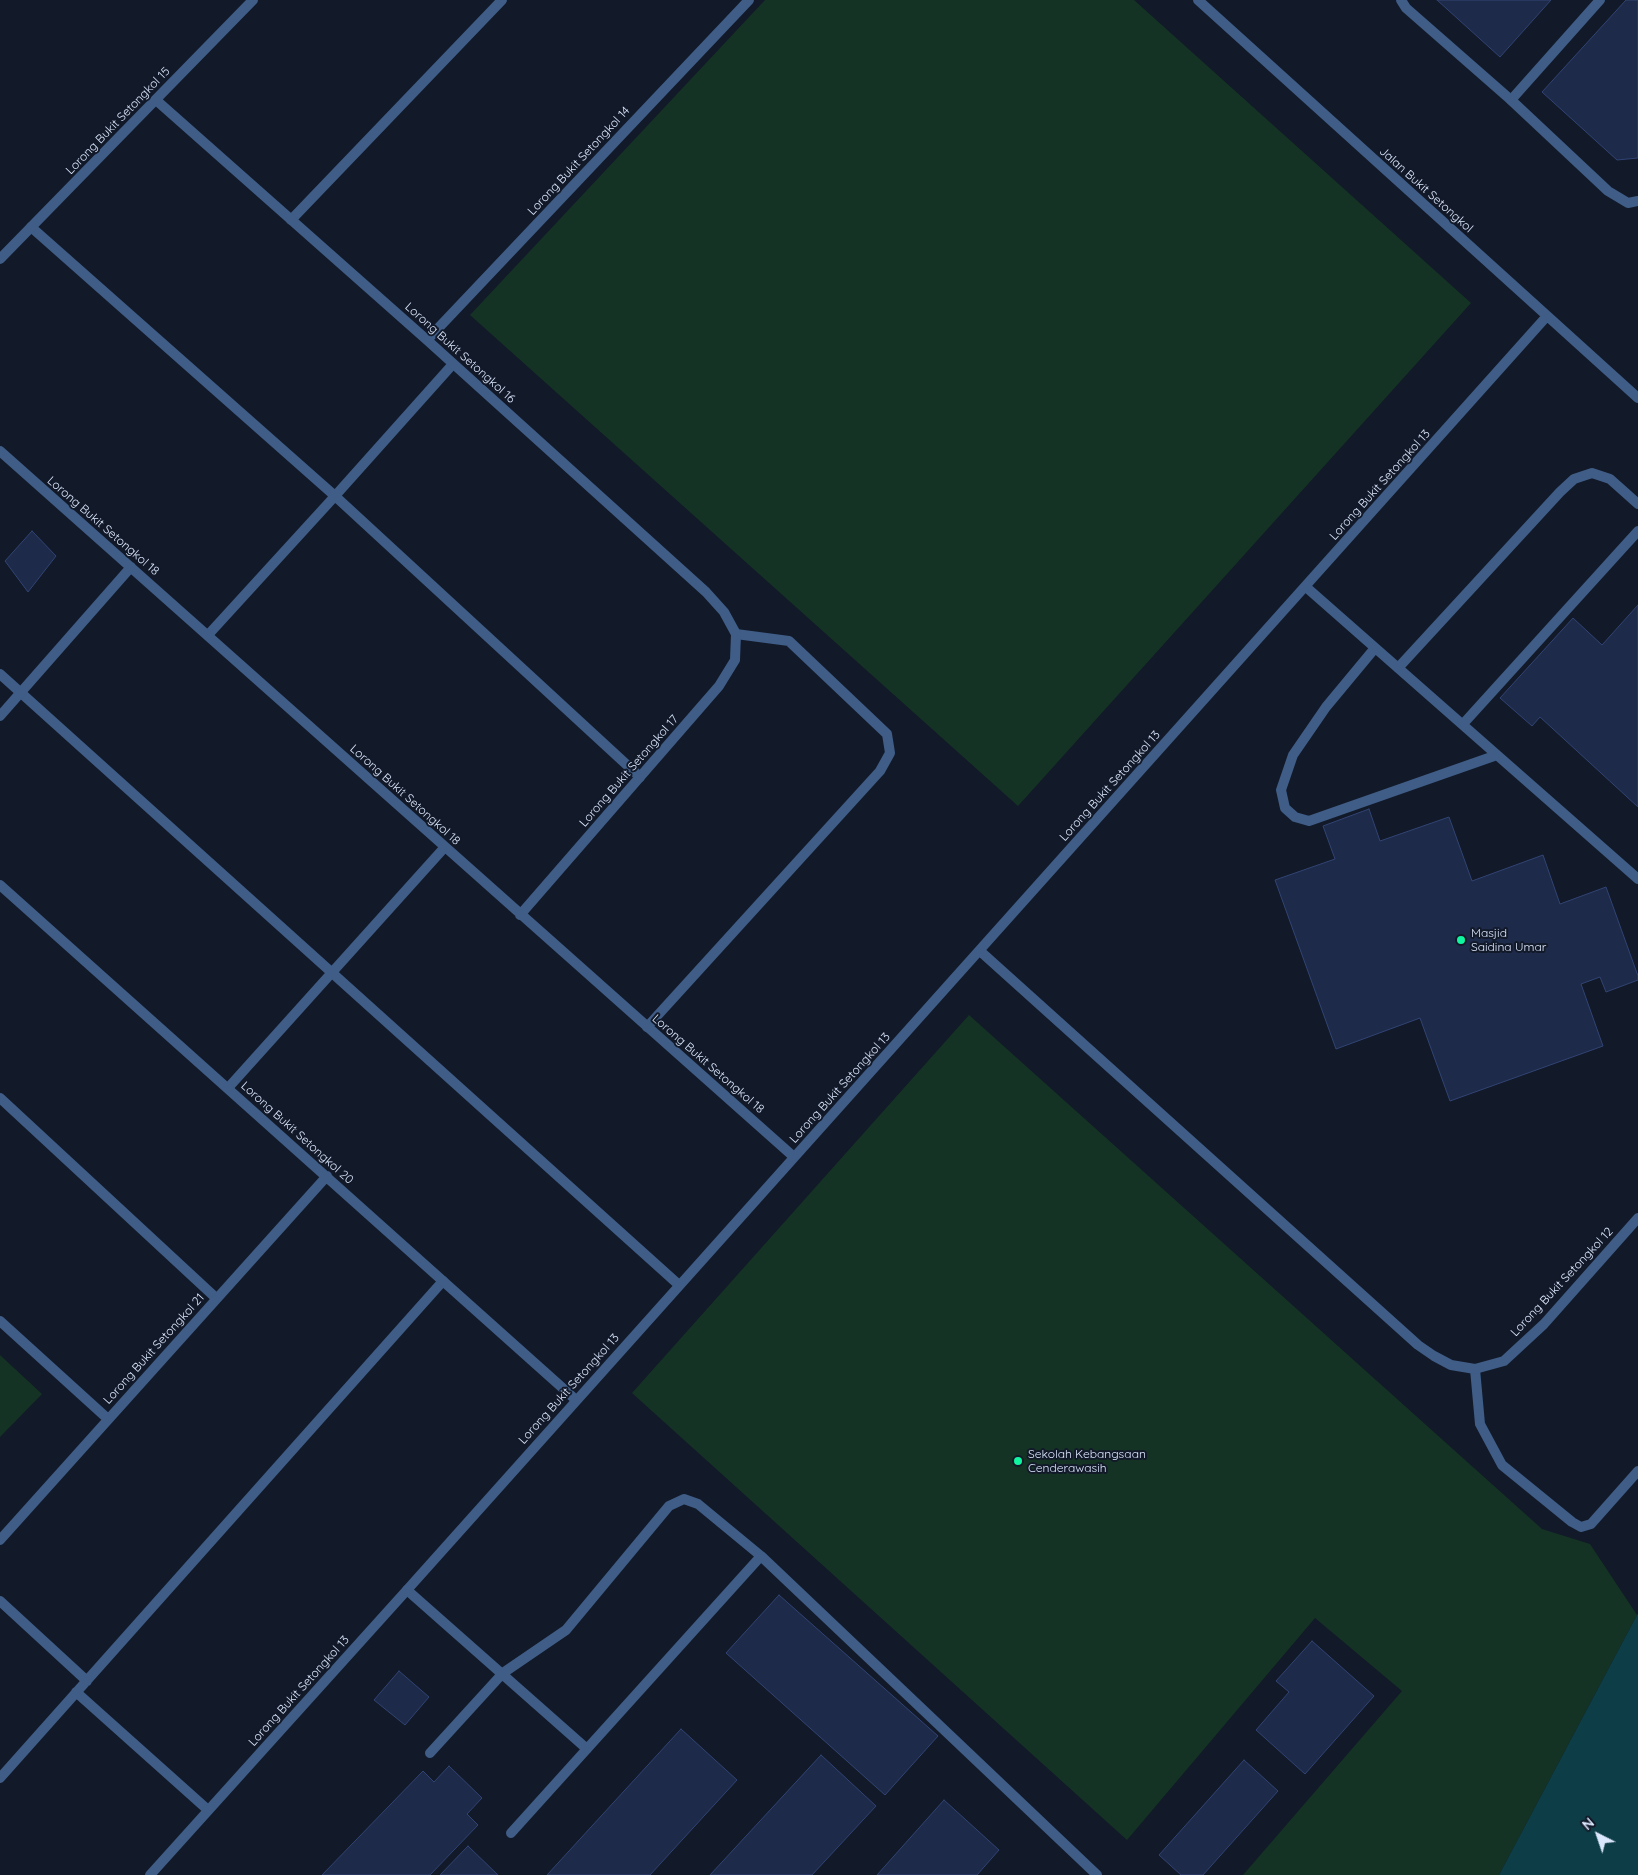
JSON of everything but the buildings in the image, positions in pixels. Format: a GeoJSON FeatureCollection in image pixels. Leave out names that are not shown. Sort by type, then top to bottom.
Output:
{"type":"FeatureCollection","features":[{"type":"Feature","properties":{"kind":"street","name":"Lorong Bukit Setongkol 15"},"geometry":{"type":"LineString","coordinates":[[0,259],[253,0]]}},
{"type":"Feature","properties":{"kind":"street"},"geometry":{"type":"LineString","coordinates":[[291,220],[502,0]]}},
{"type":"Feature","properties":{"kind":"street","name":"Lorong Bukit Setongkol 14"},"geometry":{"type":"LineString","coordinates":[[428,340],[749,0]]}},
{"type":"Feature","properties":{"kind":"street","name":"Jalan Bukit Setongkol"},"geometry":{"type":"LineString","coordinates":[[1198,0],[1638,398]]}},
{"type":"Feature","properties":{"kind":"street"},"geometry":{"type":"LineString","coordinates":[[1401,0],[1406,8],[1511,100],[1608,191],[1628,203],[1638,201]]}},
{"type":"Feature","properties":{"kind":"street"},"geometry":{"type":"LineString","coordinates":[[1511,100],[1600,0]]}},
{"type":"Feature","properties":{"kind":"street","name":"Lorong Bukit Setongkol 16"},"geometry":{"type":"LineString","coordinates":[[156,100],[428,340],[706,592],[724,612],[736,634]]}},
{"type":"Feature","properties":{"kind":"street"},"geometry":{"type":"LineString","coordinates":[[31,227],[335,496],[640,777]]}},
{"type":"Feature","properties":{"kind":"street","name":"Lorong Bukit Setongkol 13"},"geometry":{"type":"LineString","coordinates":[[150,1875],[980,951],[1547,316]]}},
{"type":"Feature","properties":{"kind":"street"},"geometry":{"type":"LineString","coordinates":[[208,635],[453,364]]}},
{"type":"Feature","properties":{"kind":"street","name":"Lorong Bukit Setongkol 18"},"geometry":{"type":"LineString","coordinates":[[0,451],[444,848],[794,1157]]}},
{"type":"Feature","properties":{"kind":"street"},"geometry":{"type":"LineString","coordinates":[[1398,668],[1574,479],[1592,473],[1610,479],[1638,504]]}},
{"type":"Feature","properties":{"kind":"street"},"geometry":{"type":"LineString","coordinates":[[1463,724],[1638,531]]}},
{"type":"Feature","properties":{"kind":"street"},"geometry":{"type":"LineString","coordinates":[[0,716],[131,568]]}},
{"type":"Feature","properties":{"kind":"street"},"geometry":{"type":"LineString","coordinates":[[1306,587],[1638,879]]}},
{"type":"Feature","properties":{"kind":"street"},"geometry":{"type":"LineString","coordinates":[[646,1027],[880,771],[890,753],[887,734],[789,641],[736,634]]}},
{"type":"Feature","properties":{"kind":"street","name":"Lorong Bukit Setongkol 17"},"geometry":{"type":"LineString","coordinates":[[520,915],[719,686],[735,660],[736,634]]}},
{"type":"Feature","properties":{"kind":"street"},"geometry":{"type":"LineString","coordinates":[[1376,648],[1326,707],[1293,755],[1282,790],[1285,808],[1295,817],[1309,821],[1497,754]]}},
{"type":"Feature","properties":{"kind":"street"},"geometry":{"type":"LineString","coordinates":[[0,674],[331,974],[679,1285]]}},
{"type":"Feature","properties":{"kind":"street"},"geometry":{"type":"LineString","coordinates":[[228,1088],[444,848]]}},
{"type":"Feature","properties":{"kind":"street","name":"Lorong Bukit Setongkol 20"},"geometry":{"type":"LineString","coordinates":[[0,886],[576,1400]]}},
{"type":"Feature","properties":{"kind":"street"},"geometry":{"type":"LineString","coordinates":[[980,951],[1418,1345],[1451,1365],[1475,1369],[1480,1424],[1502,1465],[1572,1522],[1581,1526],[1591,1524],[1638,1471]]}},
{"type":"Feature","properties":{"kind":"street"},"geometry":{"type":"LineString","coordinates":[[0,1098],[216,1298]]}},
{"type":"Feature","properties":{"kind":"street","name":"Lorong Bukit Setongkol 21"},"geometry":{"type":"LineString","coordinates":[[0,1540],[327,1176]]}},
{"type":"Feature","properties":{"kind":"street","name":"Lorong Bukit Setongkol 12"},"geometry":{"type":"LineString","coordinates":[[1475,1369],[1504,1361],[1511,1355],[1544,1324],[1638,1218]]}},
{"type":"Feature","properties":{"kind":"street"},"geometry":{"type":"LineString","coordinates":[[0,1778],[443,1281]]}},
{"type":"Feature","properties":{"kind":"street"},"geometry":{"type":"LineString","coordinates":[[0,1321],[108,1419]]}},
{"type":"Feature","properties":{"kind":"street"},"geometry":{"type":"LineString","coordinates":[[430,1753],[503,1673],[566,1630],[669,1506],[684,1499],[698,1504],[761,1556],[1097,1875]]}},
{"type":"Feature","properties":{"kind":"street"},"geometry":{"type":"LineString","coordinates":[[510,1833],[761,1556]]}},
{"type":"Feature","properties":{"kind":"street"},"geometry":{"type":"LineString","coordinates":[[407,1590],[587,1749]]}},
{"type":"Feature","properties":{"kind":"street"},"geometry":{"type":"LineString","coordinates":[[0,1601],[87,1681]]}},
{"type":"Feature","properties":{"kind":"street"},"geometry":{"type":"LineString","coordinates":[[76,1692],[208,1810]]}},
{"type":"Feature","properties":{"kind":"shaded area"},"geometry":{"type":"Polygon","coordinates":[[[765,0],[1134,0],[1471,303],[1018,806],[470,315],[765,0]]]}},
{"type":"Feature","properties":{"kind":"shaded area"},"geometry":{"type":"Polygon","coordinates":[[[969,1015],[1542,1529],[1590,1544],[1637,1615],[1499,1875],[1243,1875],[1402,1691],[1315,1618],[1127,1840],[632,1393],[969,1015]]]}},
{"type":"Feature","properties":{"kind":"shaded area"},"geometry":{"type":"Polygon","coordinates":[[[0,1355],[42,1394],[0,1437],[0,1355]]]}},
{"type":"Feature","properties":{"kind":"shaded area"},"geometry":{"type":"Polygon","coordinates":[[[1637,1615],[1638,1875],[1499,1875],[1637,1615]]]}},
{"type":"Feature","properties":{"kind":"place","name":"Masjid Saidina Umar"},"geometry":{"type":"Point","coordinates":[1461,940]}},
{"type":"Feature","properties":{"kind":"place","name":"Sekolah Kebangsaan Cenderawasih"},"geometry":{"type":"Point","coordinates":[1018,1461]}}]}
